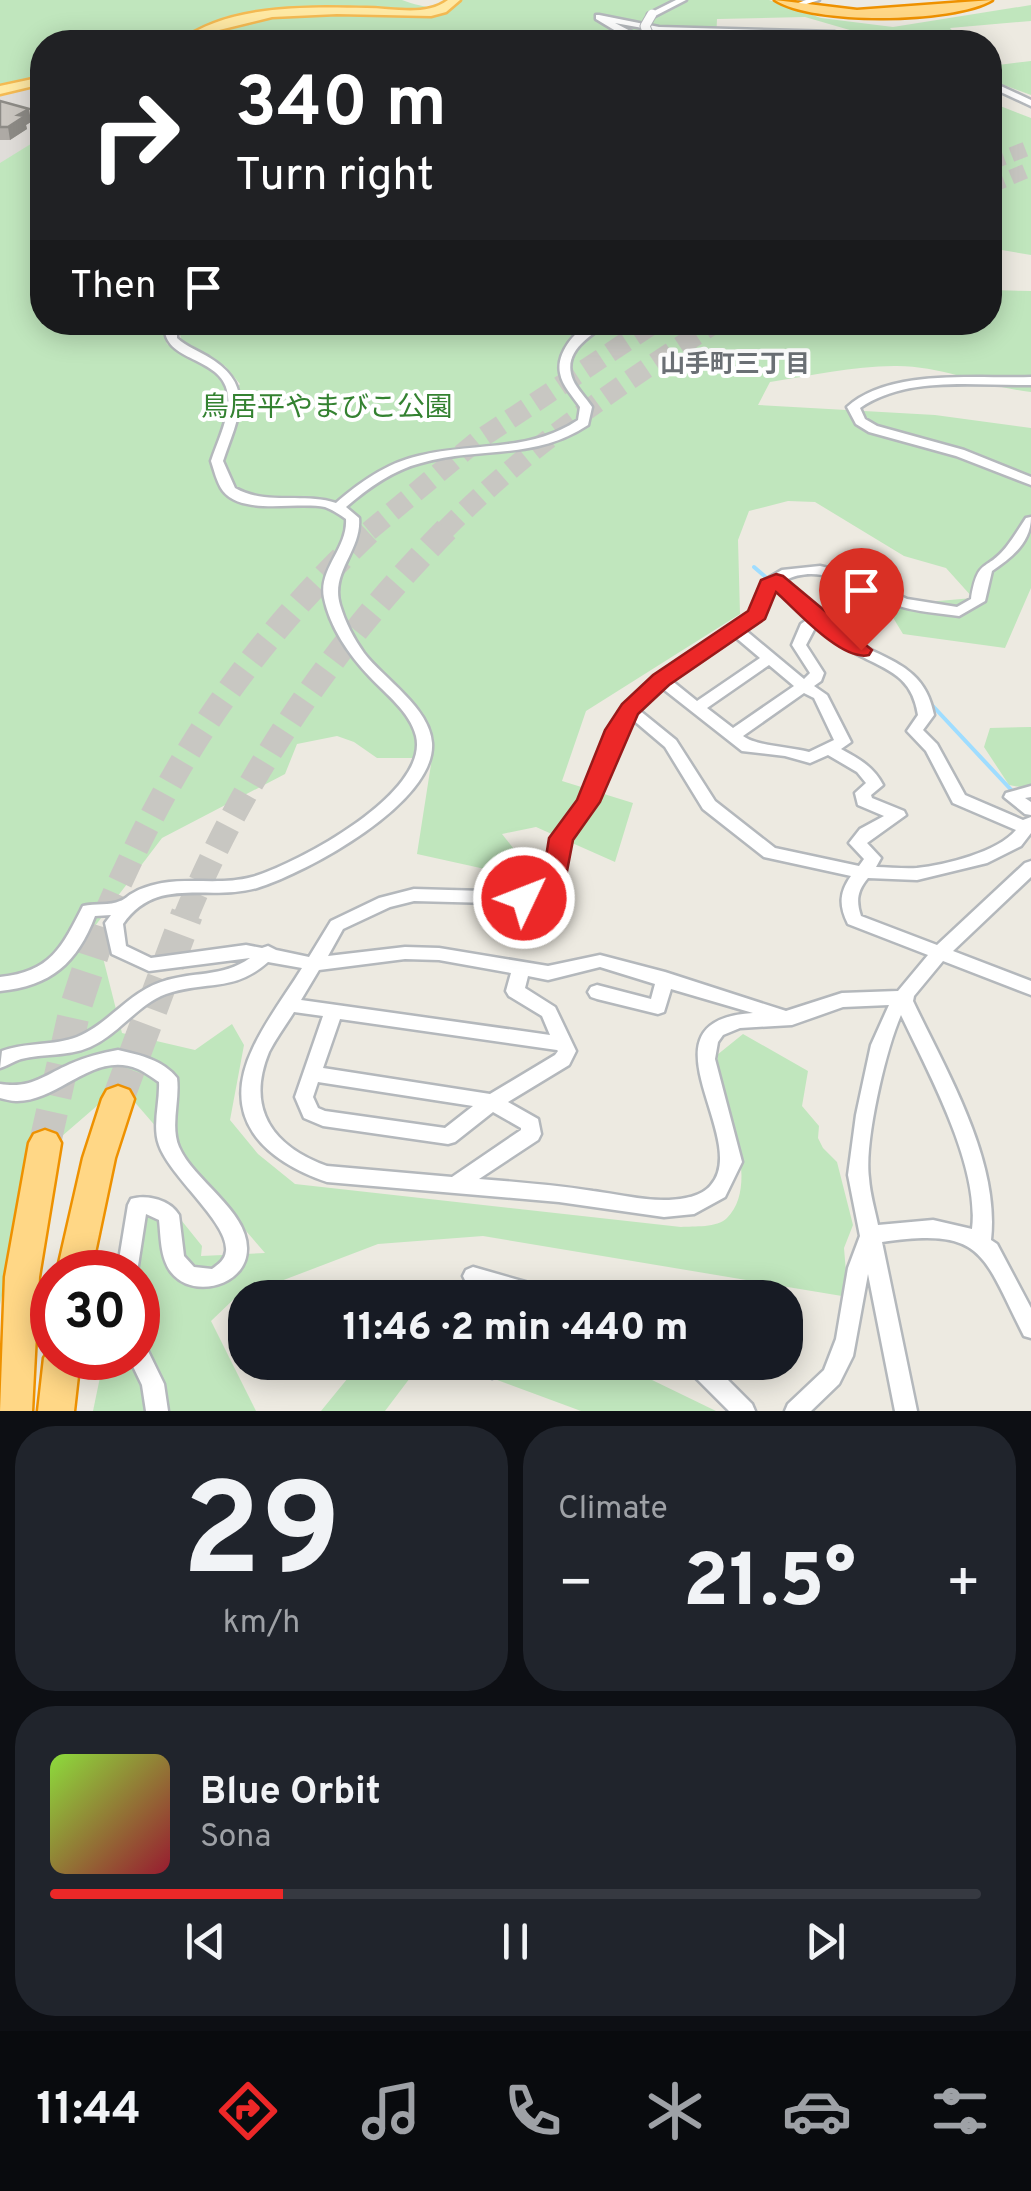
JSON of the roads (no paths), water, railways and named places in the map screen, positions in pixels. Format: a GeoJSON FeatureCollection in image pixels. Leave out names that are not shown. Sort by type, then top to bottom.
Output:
{"type":"FeatureCollection","features":[{"type":"Feature","properties":{"kind":"highway"},"geometry":{"type":"LineString","coordinates":[[782,0],[834,12],[884,16],[984,0]]}},
{"type":"Feature","properties":{"kind":"highway"},"geometry":{"type":"LineString","coordinates":[[79,1250],[99,1158],[118,1098]]}},
{"type":"Feature","properties":{"kind":"highway"},"geometry":{"type":"LineString","coordinates":[[14,1411],[22,1277],[45,1144]]}},
{"type":"Feature","properties":{"kind":"highway"},"geometry":{"type":"LineString","coordinates":[[56,1411],[60,1380]]}},
{"type":"Feature","properties":{"kind":"main road"},"geometry":{"type":"LineString","coordinates":[[203,30],[263,11],[431,13],[455,0]]}},
{"type":"Feature","properties":{"kind":"main road"},"geometry":{"type":"LineString","coordinates":[[0,90],[30,83]]}},
{"type":"Feature","properties":{"kind":"street"},"geometry":{"type":"LineString","coordinates":[[646,30],[644,26],[652,14],[682,0]]}},
{"type":"Feature","properties":{"kind":"street"},"geometry":{"type":"LineString","coordinates":[[797,5],[815,0]]}},
{"type":"Feature","properties":{"kind":"street"},"geometry":{"type":"LineString","coordinates":[[622,30],[599,17],[659,29],[694,30]]}},
{"type":"Feature","properties":{"kind":"street"},"geometry":{"type":"LineString","coordinates":[[1002,90],[1031,104]]}},
{"type":"Feature","properties":{"kind":"street"},"geometry":{"type":"LineString","coordinates":[[171,335],[179,348],[220,368],[235,393],[236,403],[216,461],[220,478],[229,490],[254,502],[339,507],[350,514],[354,526],[330,586],[334,603],[362,661],[420,726],[426,746],[420,767],[404,793],[375,817],[271,876],[237,887],[163,887],[137,897],[114,923],[114,938],[122,954],[137,962],[162,966],[234,952],[268,952],[314,964],[405,953],[438,954],[548,973],[600,961],[792,1018]]}},
{"type":"Feature","properties":{"kind":"street"},"geometry":{"type":"LineString","coordinates":[[339,507],[377,477],[416,460],[529,445],[570,434],[584,422],[586,407],[568,380],[565,362],[584,335]]}},
{"type":"Feature","properties":{"kind":"street"},"geometry":{"type":"LineString","coordinates":[[1031,381],[923,384],[869,397],[853,408],[854,414],[873,430],[960,454],[1031,481]]}},
{"type":"Feature","properties":{"kind":"street"},"geometry":{"type":"LineString","coordinates":[[923,384],[1031,392]]}},
{"type":"Feature","properties":{"kind":"street"},"geometry":{"type":"LineString","coordinates":[[905,999],[842,1000],[792,1018],[730,1023],[709,1040],[706,1059],[732,1162],[724,1184],[702,1203],[664,1209],[456,1184],[327,1174],[286,1158],[269,1143],[256,1120],[251,1092],[261,1050],[337,925],[385,902],[414,895],[524,898],[555,880],[561,838],[588,802],[617,730],[630,710],[661,680],[757,614],[768,584],[801,570],[828,572],[903,603],[959,612],[978,601],[981,575],[987,565],[1009,552],[1031,520]]}},
{"type":"Feature","properties":{"kind":"street"},"geometry":{"type":"LineString","coordinates":[[630,710],[672,744],[709,805],[770,853],[809,858],[859,872],[917,874],[969,864],[1015,842],[1028,824],[959,798],[932,748],[915,731],[926,714],[920,687],[901,669],[845,642],[776,580]]}},
{"type":"Feature","properties":{"kind":"street"},"geometry":{"type":"LineString","coordinates":[[732,736],[804,687],[818,673],[799,644],[808,624],[819,620]]}},
{"type":"Feature","properties":{"kind":"street"},"geometry":{"type":"LineString","coordinates":[[661,680],[747,747],[810,758],[843,742],[820,695],[804,687],[736,630]]}},
{"type":"Feature","properties":{"kind":"street"},"geometry":{"type":"LineString","coordinates":[[698,707],[770,658]]}},
{"type":"Feature","properties":{"kind":"street"},"geometry":{"type":"LineString","coordinates":[[830,750],[863,768],[874,779],[875,785],[863,793],[864,801],[898,815],[860,838],[858,847],[873,858],[859,872],[849,896],[854,920],[1031,988]]}},
{"type":"Feature","properties":{"kind":"street"},"geometry":{"type":"LineString","coordinates":[[1031,791],[1012,798],[1031,810]]}},
{"type":"Feature","properties":{"kind":"street"},"geometry":{"type":"LineString","coordinates":[[906,1411],[858,1175],[859,1149],[883,1040],[894,1011],[940,953],[1031,867]]}},
{"type":"Feature","properties":{"kind":"street"},"geometry":{"type":"LineString","coordinates":[[0,984],[37,980],[53,969],[73,944],[89,910],[124,908]]}},
{"type":"Feature","properties":{"kind":"street"},"geometry":{"type":"LineString","coordinates":[[0,1061],[16,1051],[77,1045],[154,992],[236,977],[268,952]]}},
{"type":"Feature","properties":{"kind":"street"},"geometry":{"type":"LineString","coordinates":[[333,1014],[304,1097],[311,1113],[322,1118],[448,1136],[492,1102],[562,1060],[567,1052],[549,1012],[515,991],[521,969]]}},
{"type":"Feature","properties":{"kind":"street"},"geometry":{"type":"LineString","coordinates":[[597,992],[658,1007],[665,979]]}},
{"type":"Feature","properties":{"kind":"street"},"geometry":{"type":"LineString","coordinates":[[905,999],[971,1151],[986,1227],[981,1242]]}},
{"type":"Feature","properties":{"kind":"street"},"geometry":{"type":"LineString","coordinates":[[291,1006],[564,1044]]}},
{"type":"Feature","properties":{"kind":"street"},"geometry":{"type":"LineString","coordinates":[[0,1092],[27,1096],[72,1069],[106,1059],[144,1064],[168,1078],[168,1146],[232,1233],[238,1250],[231,1267],[222,1274],[200,1279],[188,1274],[178,1265],[168,1214],[138,1205],[131,1250]]}},
{"type":"Feature","properties":{"kind":"street"},"geometry":{"type":"LineString","coordinates":[[312,1074],[492,1102],[532,1124],[531,1134],[456,1184]]}},
{"type":"Feature","properties":{"kind":"street"},"geometry":{"type":"LineString","coordinates":[[871,1235],[922,1228],[962,1232],[981,1242],[990,1250],[1031,1329]]}},
{"type":"Feature","properties":{"kind":"street"},"geometry":{"type":"LineString","coordinates":[[796,1411],[835,1372],[853,1304],[858,1257],[871,1235]]}},
{"type":"Feature","properties":{"kind":"street"},"geometry":{"type":"LineString","coordinates":[[473,1276],[487,1280]]}},
{"type":"Feature","properties":{"kind":"street"},"geometry":{"type":"LineString","coordinates":[[151,1380],[157,1411]]}},
{"type":"Feature","properties":{"kind":"street"},"geometry":{"type":"LineString","coordinates":[[713,1380],[744,1411]]}},
{"type":"Feature","properties":{"kind":"waterway"},"geometry":{"type":"LineString","coordinates":[[1002,93],[1031,106]]}},
{"type":"Feature","properties":{"kind":"waterway"},"geometry":{"type":"LineString","coordinates":[[754,567],[769,580]]}},
{"type":"Feature","properties":{"kind":"waterway"},"geometry":{"type":"LineString","coordinates":[[930,703],[1016,795]]}},
{"type":"Feature","properties":{"kind":"tunnel"},"geometry":{"type":"LineString","coordinates":[[1002,158],[1031,147]]}},
{"type":"Feature","properties":{"kind":"tunnel"},"geometry":{"type":"LineString","coordinates":[[1002,181],[1031,169]]}},
{"type":"Feature","properties":{"kind":"tunnel"},"geometry":{"type":"LineString","coordinates":[[369,531],[477,441],[636,335]]}},
{"type":"Feature","properties":{"kind":"tunnel"},"geometry":{"type":"LineString","coordinates":[[444,531],[541,445],[698,335]]}},
{"type":"Feature","properties":{"kind":"tunnel"},"geometry":{"type":"LineString","coordinates":[[105,916],[158,806],[217,708],[287,617],[372,529]]}},
{"type":"Feature","properties":{"kind":"tunnel"},"geometry":{"type":"LineString","coordinates":[[186,916],[237,809],[297,710],[368,617],[447,529]]}},
{"type":"Feature","properties":{"kind":"tunnel"},"geometry":{"type":"LineString","coordinates":[[45,1143],[75,1009],[106,914]]}},
{"type":"Feature","properties":{"kind":"tunnel"},"geometry":{"type":"LineString","coordinates":[[118,1099],[187,914]]}},
{"type":"Feature","properties":{"kind":"district","name":"山手町三丁目"},"geometry":{"type":"Point","coordinates":[735,363]}},
{"type":"Feature","properties":{"kind":"park label","name":"鳥居平やまびこ公園"},"geometry":{"type":"Point","coordinates":[327,406]}}]}
